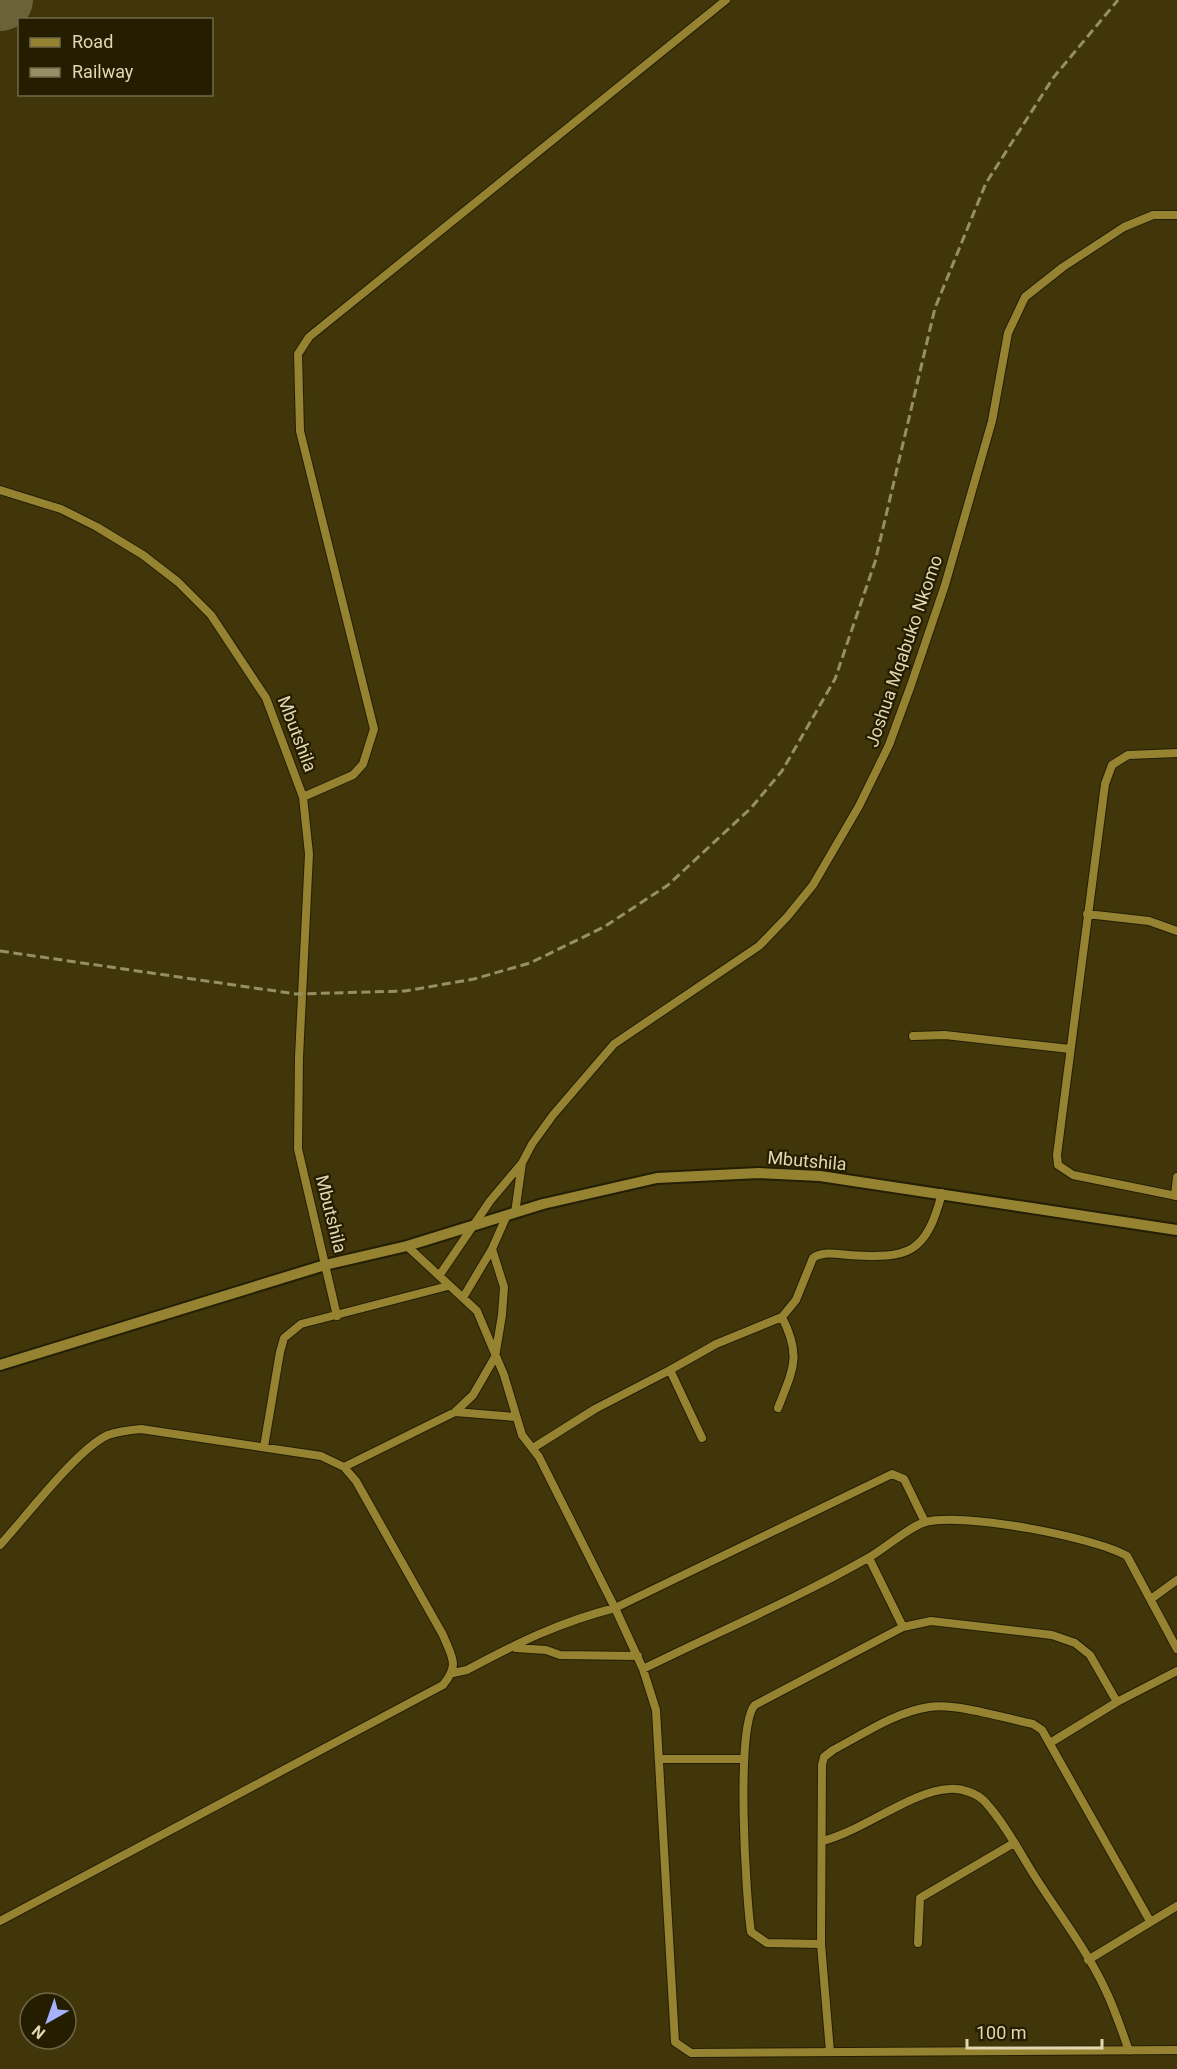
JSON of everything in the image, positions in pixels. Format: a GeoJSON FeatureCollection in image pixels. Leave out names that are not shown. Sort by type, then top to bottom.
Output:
{"type":"FeatureCollection","features":[{"type":"Feature","properties":{"kind":"street"},"geometry":{"type":"LineString","coordinates":[[303,797],[353,775],[363,764],[374,729],[300,431],[297,354],[309,337],[726,0]]}},
{"type":"Feature","properties":{"kind":"street","name":"Joshua Mqabuko Nkomo"},"geometry":{"type":"LineString","coordinates":[[522,1163],[553,1115],[614,1044],[759,945],[787,917],[813,885],[859,806],[889,745],[908,695],[945,585],[989,432],[1008,333],[1024,297],[1063,267],[1124,227],[1153,215],[1177,215]]}},
{"type":"Feature","properties":{"kind":"street","name":"Mbutshila"},"geometry":{"type":"LineString","coordinates":[[0,490],[61,509],[97,527],[143,555],[178,582],[211,615],[266,698],[303,797],[309,865],[299,1057],[298,1149],[325,1265],[407,1246],[614,1186],[657,1178],[747,1173],[820,1176],[1177,1230]]}},
{"type":"Feature","properties":{"kind":"street"},"geometry":{"type":"LineString","coordinates":[[1177,753],[1128,755],[1112,765],[1106,784],[1058,1145],[1058,1165],[1073,1175],[1176,1196],[1177,1177]]}},
{"type":"Feature","properties":{"kind":"street"},"geometry":{"type":"LineString","coordinates":[[1087,914],[1149,921],[1177,930]]}},
{"type":"Feature","properties":{"kind":"street"},"geometry":{"type":"LineString","coordinates":[[913,1036],[945,1035],[1070,1049]]}},
{"type":"Feature","properties":{"kind":"street"},"geometry":{"type":"LineString","coordinates":[[464,1296],[511,1214],[522,1163]]}},
{"type":"Feature","properties":{"kind":"street"},"geometry":{"type":"LineString","coordinates":[[439,1276],[506,1179],[522,1163]]}},
{"type":"Feature","properties":{"kind":"street"},"geometry":{"type":"LineString","coordinates":[[533,1448],[595,1409],[716,1344],[782,1317],[796,1300],[813,1257],[824,1254],[872,1256],[907,1253],[919,1245],[933,1223],[942,1193]]}},
{"type":"Feature","properties":{"kind":"street"},"geometry":{"type":"LineString","coordinates":[[407,1246],[448,1286],[464,1296],[477,1311],[504,1376],[522,1435],[533,1448],[643,1668],[656,1710],[675,2042],[691,2053],[1177,2050]]}},
{"type":"Feature","properties":{"kind":"street"},"geometry":{"type":"LineString","coordinates":[[344,1467],[455,1412],[473,1395],[495,1358],[504,1287],[492,1249]]}},
{"type":"Feature","properties":{"kind":"street"},"geometry":{"type":"LineString","coordinates":[[0,1365],[325,1265],[337,1316]]}},
{"type":"Feature","properties":{"kind":"street"},"geometry":{"type":"LineString","coordinates":[[264,1447],[284,1338],[301,1324],[448,1286]]}},
{"type":"Feature","properties":{"kind":"street"},"geometry":{"type":"LineString","coordinates":[[778,1408],[795,1359],[792,1336],[782,1317]]}},
{"type":"Feature","properties":{"kind":"street"},"geometry":{"type":"LineString","coordinates":[[670,1370],[702,1438]]}},
{"type":"Feature","properties":{"kind":"street"},"geometry":{"type":"LineString","coordinates":[[455,1412],[515,1417]]}},
{"type":"Feature","properties":{"kind":"street"},"geometry":{"type":"LineString","coordinates":[[0,1545],[82,1454],[106,1436],[141,1429],[321,1456],[344,1467],[356,1481],[443,1635],[454,1661],[453,1673],[443,1685],[0,1921]]}},
{"type":"Feature","properties":{"kind":"street"},"geometry":{"type":"LineString","coordinates":[[453,1673],[467,1671],[564,1622],[615,1608],[892,1474],[904,1479],[925,1522]]}},
{"type":"Feature","properties":{"kind":"street"},"geometry":{"type":"LineString","coordinates":[[643,1668],[868,1558],[925,1522],[956,1519],[1084,1540],[1113,1548],[1127,1556],[1177,1649]]}},
{"type":"Feature","properties":{"kind":"street"},"geometry":{"type":"LineString","coordinates":[[868,1558],[903,1627]]}},
{"type":"Feature","properties":{"kind":"street"},"geometry":{"type":"LineString","coordinates":[[1151,1599],[1177,1580]]}},
{"type":"Feature","properties":{"kind":"street"},"geometry":{"type":"LineString","coordinates":[[821,1944],[768,1943],[752,1932],[747,1902],[744,1760],[749,1712],[755,1705],[903,1627],[920,1621],[1052,1635],[1075,1643],[1090,1655],[1117,1702]]}},
{"type":"Feature","properties":{"kind":"street"},"geometry":{"type":"LineString","coordinates":[[514,1648],[546,1650],[560,1655],[638,1656]]}},
{"type":"Feature","properties":{"kind":"street"},"geometry":{"type":"LineString","coordinates":[[1050,1743],[1117,1702],[1177,1671]]}},
{"type":"Feature","properties":{"kind":"street"},"geometry":{"type":"LineString","coordinates":[[830,2052],[821,1944],[824,1841],[821,1771],[824,1757],[902,1714],[929,1707],[947,1707],[1033,1724],[1042,1730],[1150,1921]]}},
{"type":"Feature","properties":{"kind":"street"},"geometry":{"type":"LineString","coordinates":[[660,1759],[744,1760]]}},
{"type":"Feature","properties":{"kind":"street"},"geometry":{"type":"LineString","coordinates":[[824,1841],[862,1827],[916,1798],[950,1788],[962,1790],[985,1802],[1014,1843],[1106,1990],[1129,2050]]}},
{"type":"Feature","properties":{"kind":"street"},"geometry":{"type":"LineString","coordinates":[[918,1943],[920,1898],[1014,1843]]}},
{"type":"Feature","properties":{"kind":"street"},"geometry":{"type":"LineString","coordinates":[[1088,1960],[1177,1906]]}},
{"type":"Feature","properties":{"kind":"railway"},"geometry":{"type":"LineString","coordinates":[[0,951],[296,994],[405,991],[474,979],[530,963],[604,927],[668,885],[751,808],[782,771],[835,679],[875,562],[935,308],[986,183],[1053,78],[1118,0]]}}]}
